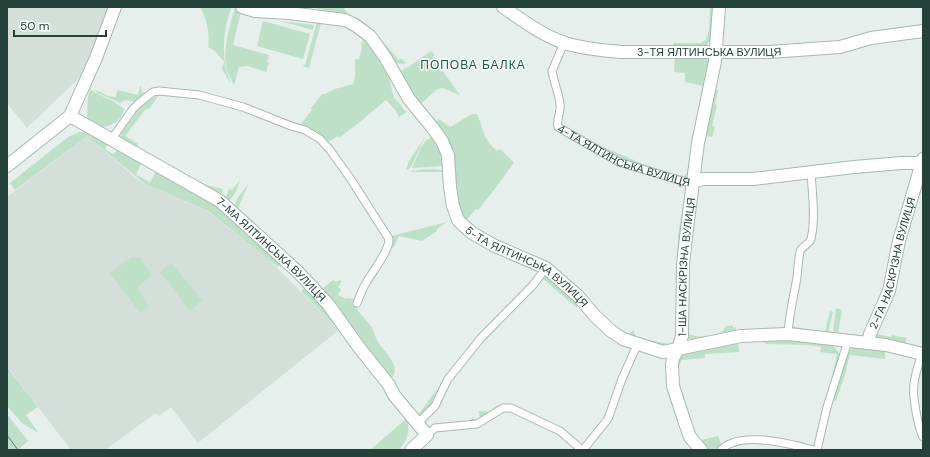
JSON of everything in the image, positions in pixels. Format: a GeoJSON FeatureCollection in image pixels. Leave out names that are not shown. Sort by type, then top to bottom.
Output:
{"type":"FeatureCollection","features":[{"type":"Feature","properties":{"kind":"street"},"geometry":{"type":"LineString","coordinates":[[7,166],[70,116],[96,58],[116,7]]}},
{"type":"Feature","properties":{"kind":"street","name":"5-ТА ЯЛТИНСЬКА ВУЛИЦЯ"},"geometry":{"type":"LineString","coordinates":[[242,7],[255,12],[289,13],[345,20],[370,36],[385,56],[409,99],[442,141],[448,154],[450,187],[453,206],[458,220],[472,233],[493,245],[546,268],[578,296],[610,331],[623,339],[664,352],[741,336],[788,334],[868,343],[923,353]]}},
{"type":"Feature","properties":{"kind":"street","name":"3-ТЯ ЯЛТИНСЬКА ВУЛИЦЯ"},"geometry":{"type":"LineString","coordinates":[[503,7],[536,29],[564,43],[604,51],[769,52],[827,48],[847,45],[871,38],[923,31]]}},
{"type":"Feature","properties":{"kind":"street","name":"1-ША НАСКРІЗНА ВУЛИЦЯ"},"geometry":{"type":"LineString","coordinates":[[700,450],[688,431],[673,386],[672,365],[673,358],[678,349],[682,336],[683,264],[698,143],[716,52],[719,7]]}},
{"type":"Feature","properties":{"kind":"street","name":"7-МА ЯЛТИНСЬКА ВУЛИЦЯ"},"geometry":{"type":"LineString","coordinates":[[70,116],[217,198],[294,268],[328,304],[358,346],[389,385],[394,395],[427,435]]}},
{"type":"Feature","properties":{"kind":"street","name":"4-ТА ЯЛТИНСЬКА ВУЛИЦЯ"},"geometry":{"type":"LineString","coordinates":[[694,181],[704,179],[753,179],[922,162]]}},
{"type":"Feature","properties":{"kind":"street","name":"2-ГА НАСКРІЗНА ВУЛИЦЯ"},"geometry":{"type":"LineString","coordinates":[[868,343],[870,334],[887,298],[898,241],[922,162]]}},
{"type":"Feature","properties":{"kind":"street"},"geometry":{"type":"LineString","coordinates":[[411,450],[427,435]]}},
{"type":"Feature","properties":{"kind":"lane","name":"4-ТА ЯЛТИНСЬКА ВУЛИЦЯ"},"geometry":{"type":"LineString","coordinates":[[564,43],[552,71],[560,100],[560,116],[557,123],[558,127],[619,162],[686,182],[694,181]]}},
{"type":"Feature","properties":{"kind":"lane"},"geometry":{"type":"LineString","coordinates":[[111,140],[139,102],[151,93],[160,91],[199,95],[243,107],[305,130],[320,139],[344,169],[389,238],[389,243],[364,286],[358,303]]}},
{"type":"Feature","properties":{"kind":"lane"},"geometry":{"type":"LineString","coordinates":[[788,334],[800,252],[802,247],[809,242],[811,236],[813,213],[811,172]]}},
{"type":"Feature","properties":{"kind":"lane"},"geometry":{"type":"LineString","coordinates":[[417,424],[435,406],[448,379],[481,338],[533,285],[546,268]]}},
{"type":"Feature","properties":{"kind":"lane"},"geometry":{"type":"LineString","coordinates":[[817,450],[827,407],[848,341]]}},
{"type":"Feature","properties":{"kind":"lane"},"geometry":{"type":"LineString","coordinates":[[427,435],[435,428],[477,424],[503,408],[511,408],[560,431],[582,450],[608,419],[622,379],[638,345]]}},
{"type":"Feature","properties":{"kind":"lane"},"geometry":{"type":"LineString","coordinates":[[923,353],[916,374],[913,392],[923,437]]}},
{"type":"Feature","properties":{"kind":"lane"},"geometry":{"type":"LineString","coordinates":[[722,450],[728,444],[740,441],[767,440],[813,450]]}},
{"type":"Feature","properties":{"kind":"shaded area"},"geometry":{"type":"Polygon","coordinates":[[[7,7],[110,7],[88,66],[79,78],[27,128],[7,103],[7,7]]]}},
{"type":"Feature","properties":{"kind":"shaded area"},"geometry":{"type":"Polygon","coordinates":[[[87,136],[137,179],[145,184],[207,211],[267,258],[339,330],[198,443],[171,407],[159,416],[156,413],[105,450],[71,450],[7,366],[7,197],[87,136]]]}},
{"type":"Feature","properties":{"kind":"green space"},"geometry":{"type":"Polygon","coordinates":[[[200,7],[232,7],[227,21],[224,45],[226,69],[231,84],[222,69],[224,62],[215,51],[208,47],[209,37],[207,27],[200,7]]]}},
{"type":"Feature","properties":{"kind":"green space"},"geometry":{"type":"Polygon","coordinates":[[[316,7],[343,7],[347,13],[367,26],[366,28],[338,13],[316,7]]]}},
{"type":"Feature","properties":{"kind":"green space"},"geometry":{"type":"Polygon","coordinates":[[[710,7],[715,7],[710,41],[705,46],[672,48],[673,43],[701,43],[706,40],[709,29],[710,7]]]}},
{"type":"Feature","properties":{"kind":"green space"},"geometry":{"type":"Polygon","coordinates":[[[235,8],[241,11],[233,45],[269,55],[267,62],[269,63],[266,72],[247,66],[239,67],[234,85],[227,71],[225,55],[235,8]]]}},
{"type":"Feature","properties":{"kind":"green space"},"geometry":{"type":"Polygon","coordinates":[[[263,21],[310,34],[303,59],[257,46],[263,21]]]}},
{"type":"Feature","properties":{"kind":"green space"},"geometry":{"type":"Polygon","coordinates":[[[280,21],[314,25],[313,30],[280,21]]]}},
{"type":"Feature","properties":{"kind":"green space"},"geometry":{"type":"Polygon","coordinates":[[[317,22],[321,23],[309,68],[303,65],[305,65],[317,22]]]}},
{"type":"Feature","properties":{"kind":"green space"},"geometry":{"type":"Polygon","coordinates":[[[376,34],[399,60],[401,58],[406,63],[395,63],[376,34]]]}},
{"type":"Feature","properties":{"kind":"green space"},"geometry":{"type":"Polygon","coordinates":[[[364,38],[368,41],[383,63],[394,98],[407,112],[399,117],[396,111],[386,100],[339,138],[338,136],[328,141],[323,136],[300,125],[322,94],[353,84],[355,77],[355,59],[359,59],[362,48],[361,44],[364,38]]]}},
{"type":"Feature","properties":{"kind":"green space"},"geometry":{"type":"Polygon","coordinates":[[[431,51],[435,55],[433,56],[434,59],[460,95],[442,88],[436,90],[421,104],[404,84],[400,71],[410,66],[431,51]]]}},
{"type":"Feature","properties":{"kind":"green space"},"geometry":{"type":"Polygon","coordinates":[[[675,55],[710,56],[710,75],[705,75],[703,86],[685,82],[685,73],[674,72],[675,55]]]}},
{"type":"Feature","properties":{"kind":"green space"},"geometry":{"type":"Polygon","coordinates":[[[140,86],[142,92],[145,93],[135,102],[126,100],[120,103],[98,93],[94,89],[109,96],[116,97],[117,90],[138,95],[140,86]]]}},
{"type":"Feature","properties":{"kind":"green space"},"geometry":{"type":"Polygon","coordinates":[[[90,89],[124,109],[121,118],[118,121],[111,125],[98,128],[91,124],[87,117],[88,96],[90,89]]]}},
{"type":"Feature","properties":{"kind":"green space"},"geometry":{"type":"Polygon","coordinates":[[[713,89],[718,90],[715,104],[717,105],[712,126],[715,127],[712,137],[704,135],[713,89]]]}},
{"type":"Feature","properties":{"kind":"green space"},"geometry":{"type":"Polygon","coordinates":[[[159,95],[150,108],[145,110],[125,136],[138,144],[135,149],[120,137],[124,129],[144,103],[159,95]]]}},
{"type":"Feature","properties":{"kind":"green space"},"geometry":{"type":"Polygon","coordinates":[[[472,114],[477,114],[484,135],[491,145],[497,151],[500,149],[514,162],[478,210],[476,209],[466,221],[460,212],[435,123],[439,119],[450,127],[472,114]]]}},
{"type":"Feature","properties":{"kind":"green space"},"geometry":{"type":"Polygon","coordinates":[[[79,132],[85,132],[109,143],[105,149],[113,154],[119,149],[142,161],[136,175],[150,182],[157,169],[218,203],[284,261],[278,267],[208,211],[145,184],[87,136],[15,190],[10,183],[68,137],[79,132]]]}},
{"type":"Feature","properties":{"kind":"green space"},"geometry":{"type":"Polygon","coordinates":[[[425,137],[412,165],[406,170],[409,161],[425,137]]]}},
{"type":"Feature","properties":{"kind":"green space"},"geometry":{"type":"Polygon","coordinates":[[[432,137],[440,152],[442,166],[412,168],[422,146],[432,137]]]}},
{"type":"Feature","properties":{"kind":"green space"},"geometry":{"type":"Polygon","coordinates":[[[603,147],[653,168],[684,176],[687,173],[690,159],[693,160],[688,179],[637,165],[603,149],[603,147]]]}},
{"type":"Feature","properties":{"kind":"green space"},"geometry":{"type":"Polygon","coordinates":[[[612,163],[687,186],[679,264],[677,264],[678,236],[686,187],[612,163]]]}},
{"type":"Feature","properties":{"kind":"green space"},"geometry":{"type":"Polygon","coordinates":[[[428,169],[442,170],[442,172],[411,172],[411,171],[428,169]]]}},
{"type":"Feature","properties":{"kind":"green space"},"geometry":{"type":"Polygon","coordinates":[[[240,180],[236,192],[230,200],[227,200],[226,197],[229,189],[232,190],[240,180]]]}},
{"type":"Feature","properties":{"kind":"green space"},"geometry":{"type":"Polygon","coordinates":[[[203,184],[223,189],[222,193],[218,195],[202,188],[203,184]]]}},
{"type":"Feature","properties":{"kind":"green space"},"geometry":{"type":"Polygon","coordinates":[[[248,185],[237,211],[233,209],[238,197],[248,185]]]}},
{"type":"Feature","properties":{"kind":"green space"},"geometry":{"type":"Polygon","coordinates":[[[447,222],[422,241],[399,236],[394,247],[389,248],[391,236],[447,222]]]}},
{"type":"Feature","properties":{"kind":"green space"},"geometry":{"type":"Polygon","coordinates":[[[132,257],[140,258],[152,275],[137,288],[149,306],[140,312],[110,274],[132,257]]]}},
{"type":"Feature","properties":{"kind":"green space"},"geometry":{"type":"Polygon","coordinates":[[[686,262],[690,262],[686,318],[688,334],[697,336],[709,335],[722,332],[726,326],[733,326],[733,328],[736,327],[736,332],[708,339],[691,340],[687,338],[685,334],[684,317],[686,262]]]}},
{"type":"Feature","properties":{"kind":"green space"},"geometry":{"type":"Polygon","coordinates":[[[171,263],[202,300],[190,311],[160,272],[171,263]]]}},
{"type":"Feature","properties":{"kind":"green space"},"geometry":{"type":"Polygon","coordinates":[[[547,274],[576,300],[577,308],[543,279],[547,274]]]}},
{"type":"Feature","properties":{"kind":"green space"},"geometry":{"type":"Polygon","coordinates":[[[333,280],[337,282],[339,280],[342,281],[338,287],[341,289],[338,295],[346,299],[355,299],[356,307],[371,327],[378,342],[393,363],[395,372],[393,377],[389,376],[322,289],[333,280]]]}},
{"type":"Feature","properties":{"kind":"green space"},"geometry":{"type":"Polygon","coordinates":[[[308,285],[339,330],[301,291],[308,285]]]}},
{"type":"Feature","properties":{"kind":"green space"},"geometry":{"type":"Polygon","coordinates":[[[886,306],[877,334],[907,338],[905,344],[875,337],[886,306]]]}},
{"type":"Feature","properties":{"kind":"green space"},"geometry":{"type":"Polygon","coordinates":[[[836,308],[842,310],[838,334],[833,333],[836,308]]]}},
{"type":"Feature","properties":{"kind":"green space"},"geometry":{"type":"Polygon","coordinates":[[[830,311],[833,312],[828,333],[792,329],[790,326],[825,332],[830,311]]]}},
{"type":"Feature","properties":{"kind":"green space"},"geometry":{"type":"Polygon","coordinates":[[[634,330],[635,336],[643,339],[670,344],[673,341],[670,346],[668,346],[627,336],[634,330]]]}},
{"type":"Feature","properties":{"kind":"green space"},"geometry":{"type":"Polygon","coordinates":[[[778,340],[818,342],[832,346],[838,352],[839,359],[831,385],[837,354],[820,352],[821,347],[808,345],[766,344],[763,341],[778,340]]]}},
{"type":"Feature","properties":{"kind":"green space"},"geometry":{"type":"Polygon","coordinates":[[[738,343],[739,352],[705,354],[705,358],[682,360],[677,371],[676,359],[685,351],[738,343]]]}},
{"type":"Feature","properties":{"kind":"green space"},"geometry":{"type":"Polygon","coordinates":[[[856,347],[885,350],[885,359],[850,355],[847,369],[836,401],[832,400],[847,354],[852,348],[856,347]]]}},
{"type":"Feature","properties":{"kind":"green space"},"geometry":{"type":"Polygon","coordinates":[[[7,367],[38,407],[26,415],[38,432],[22,423],[7,406],[7,367]]]}},
{"type":"Feature","properties":{"kind":"green space"},"geometry":{"type":"Polygon","coordinates":[[[437,389],[430,407],[417,418],[418,415],[437,389]]]}},
{"type":"Feature","properties":{"kind":"green space"},"geometry":{"type":"Polygon","coordinates":[[[498,405],[492,413],[475,422],[468,422],[473,417],[476,420],[480,417],[478,411],[491,412],[494,407],[498,405]]]}},
{"type":"Feature","properties":{"kind":"green space"},"geometry":{"type":"Polygon","coordinates":[[[7,414],[28,441],[18,450],[7,450],[7,414]]]}},
{"type":"Feature","properties":{"kind":"green space"},"geometry":{"type":"Polygon","coordinates":[[[407,418],[408,435],[399,450],[370,450],[407,418]]]}},
{"type":"Feature","properties":{"kind":"green space"},"geometry":{"type":"Polygon","coordinates":[[[718,436],[721,444],[725,441],[741,437],[717,450],[704,450],[697,441],[718,436]]]}},
{"type":"Feature","properties":{"kind":"tram line"},"geometry":{"type":"LineString","coordinates":[[7,435],[18,450]]}},
{"type":"Feature","properties":{"kind":"district","name":"ПОПОВА БАЛКА"},"geometry":{"type":"Point","coordinates":[473,65]}}]}
